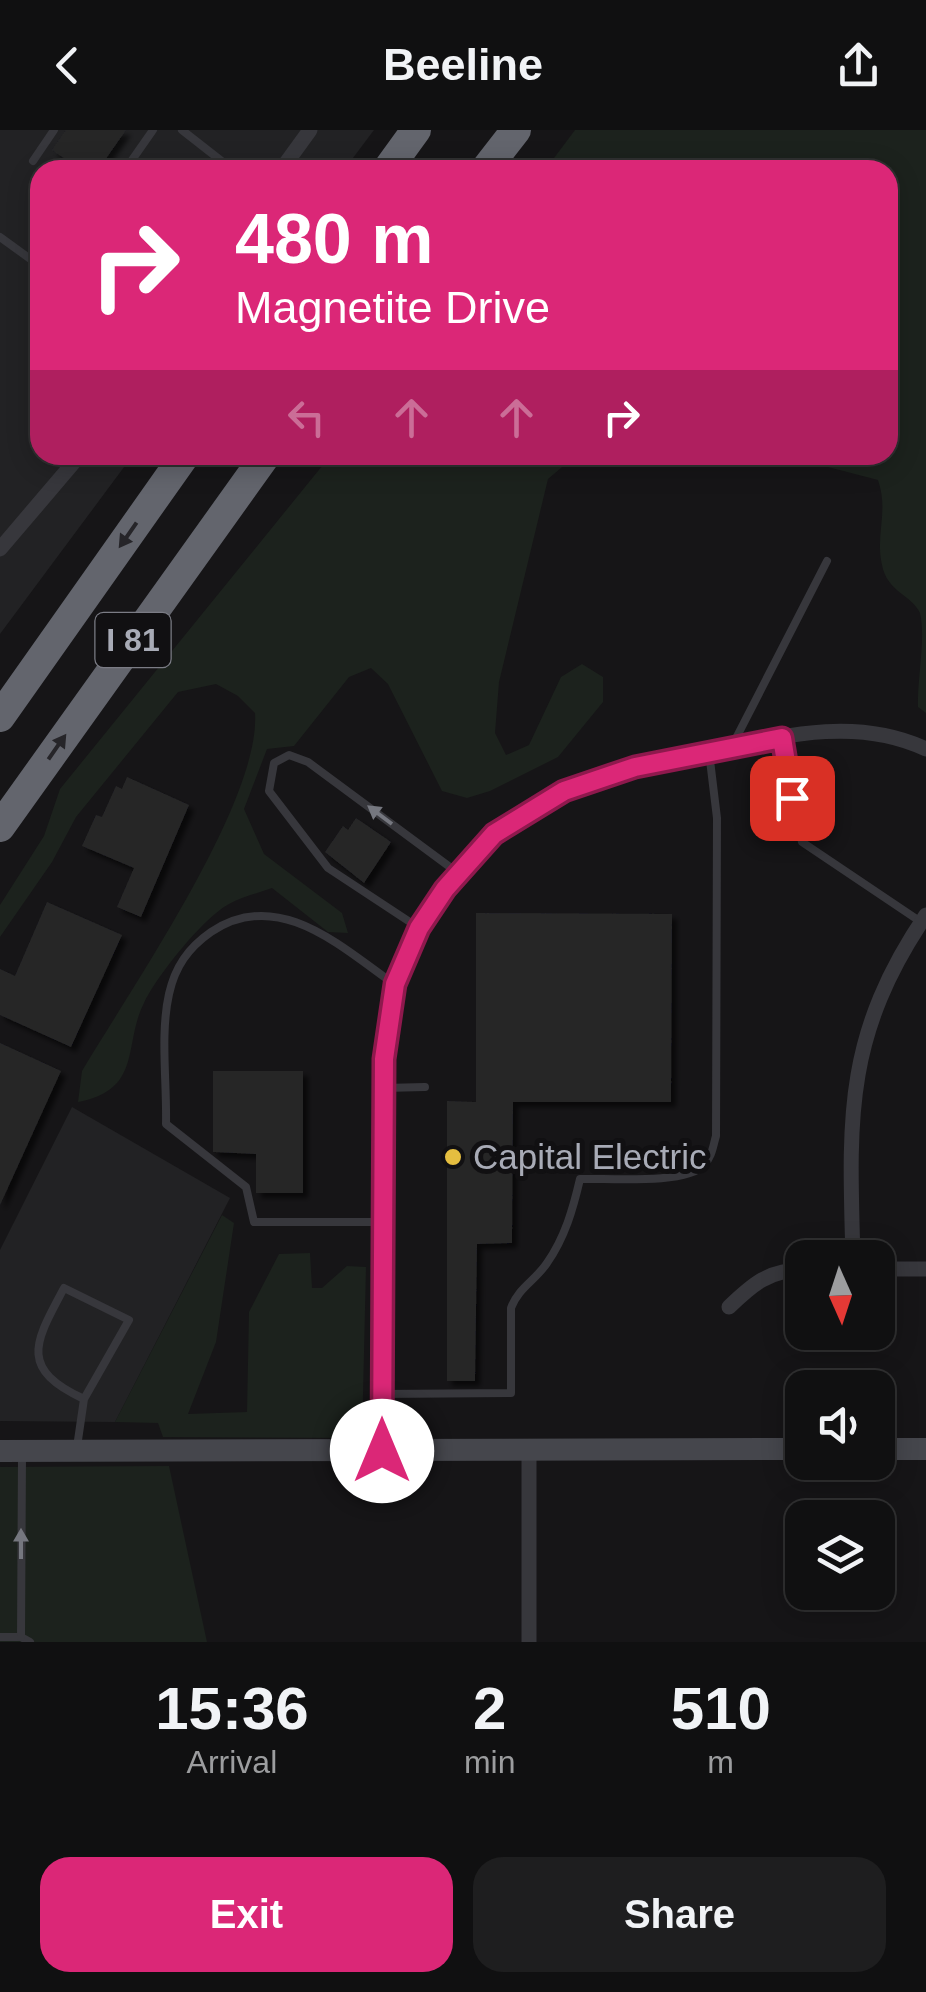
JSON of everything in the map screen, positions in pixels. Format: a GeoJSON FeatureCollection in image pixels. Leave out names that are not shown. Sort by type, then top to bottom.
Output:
{"type":"FeatureCollection","features":[{"type":"Feature","properties":{"kind":"highway"},"geometry":{"type":"LineString","coordinates":[[394,160],[416,130]]}},
{"type":"Feature","properties":{"kind":"highway"},"geometry":{"type":"LineString","coordinates":[[493,160],[516,130]]}},
{"type":"Feature","properties":{"kind":"highway","name":"I 81"},"geometry":{"type":"LineString","coordinates":[[0,716],[177,465]]}},
{"type":"Feature","properties":{"kind":"highway","name":"I 81"},"geometry":{"type":"LineString","coordinates":[[0,826],[259,465]]}},
{"type":"Feature","properties":{"kind":"main road"},"geometry":{"type":"LineString","coordinates":[[11,1452],[785,1449]]}},
{"type":"Feature","properties":{"kind":"main road"},"geometry":{"type":"LineString","coordinates":[[895,1449],[926,1449]]}},
{"type":"Feature","properties":{"kind":"street"},"geometry":{"type":"LineString","coordinates":[[289,160],[310,130]]}},
{"type":"Feature","properties":{"kind":"street"},"geometry":{"type":"LineString","coordinates":[[0,549],[71,465]]}},
{"type":"Feature","properties":{"kind":"street"},"geometry":{"type":"LineString","coordinates":[[382,1451],[384,1088],[395,984],[419,928],[458,874],[494,834],[564,791],[618,772],[732,746],[857,729],[901,737],[926,748]]}},
{"type":"Feature","properties":{"kind":"street"},"geometry":{"type":"LineString","coordinates":[[853,1240],[850,1127],[861,1046],[878,997],[924,918]]}},
{"type":"Feature","properties":{"kind":"street"},"geometry":{"type":"LineString","coordinates":[[895,1269],[926,1270]]}},
{"type":"Feature","properties":{"kind":"street"},"geometry":{"type":"LineString","coordinates":[[730,1306],[757,1280],[785,1271]]}},
{"type":"Feature","properties":{"kind":"street"},"geometry":{"type":"LineString","coordinates":[[529,1450],[529,1642]]}},
{"type":"Feature","properties":{"kind":"lane"},"geometry":{"type":"LineString","coordinates":[[34,160],[54,130]]}},
{"type":"Feature","properties":{"kind":"lane"},"geometry":{"type":"LineString","coordinates":[[132,160],[153,130]]}},
{"type":"Feature","properties":{"kind":"lane"},"geometry":{"type":"LineString","coordinates":[[182,130],[220,160]]}},
{"type":"Feature","properties":{"kind":"lane"},"geometry":{"type":"LineString","coordinates":[[0,237],[30,259]]}},
{"type":"Feature","properties":{"kind":"lane"},"geometry":{"type":"LineString","coordinates":[[732,746],[826,562]]}},
{"type":"Feature","properties":{"kind":"lane"},"geometry":{"type":"LineString","coordinates":[[782,738],[802,842],[924,918]]}},
{"type":"Feature","properties":{"kind":"lane"},"geometry":{"type":"LineString","coordinates":[[382,1394],[511,1392],[511,1308],[516,1296],[545,1266],[564,1236],[580,1178],[675,1177],[702,1168],[711,1155],[716,1136],[717,818],[709,752]]}},
{"type":"Feature","properties":{"kind":"lane"},"geometry":{"type":"LineString","coordinates":[[419,928],[318,859],[307,836],[269,790],[274,763],[289,755],[308,762],[458,874]]}},
{"type":"Feature","properties":{"kind":"lane"},"geometry":{"type":"LineString","coordinates":[[383,1222],[254,1222],[246,1187],[166,1124],[167,1006],[176,972],[200,940],[240,919],[260,916],[303,922],[395,984]]}},
{"type":"Feature","properties":{"kind":"lane"},"geometry":{"type":"LineString","coordinates":[[384,1088],[425,1087]]}},
{"type":"Feature","properties":{"kind":"lane"},"geometry":{"type":"LineString","coordinates":[[76,1451],[84,1399],[129,1320],[64,1288],[37,1340],[36,1353],[50,1379],[84,1399]]}},
{"type":"Feature","properties":{"kind":"lane"},"geometry":{"type":"LineString","coordinates":[[11,1452],[21,1637]]}},
{"type":"Feature","properties":{"kind":"lane"},"geometry":{"type":"LineString","coordinates":[[0,1637],[21,1637],[30,1642]]}},
{"type":"Feature","properties":{"kind":"shaded area"},"geometry":{"type":"Polygon","coordinates":[[[0,130],[374,130],[352,160],[30,160],[30,465],[126,465],[0,634],[0,130]]]}},
{"type":"Feature","properties":{"kind":"shaded area"},"geometry":{"type":"Polygon","coordinates":[[[575,130],[926,130],[926,713],[918,707],[920,613],[885,574],[880,554],[882,502],[878,480],[828,467],[794,465],[898,465],[898,160],[552,160],[575,130]]]}},
{"type":"Feature","properties":{"kind":"shaded area"},"geometry":{"type":"Polygon","coordinates":[[[323,465],[564,465],[548,479],[499,682],[495,733],[506,755],[529,745],[561,677],[582,664],[603,677],[603,702],[558,757],[490,791],[467,798],[442,791],[388,684],[371,668],[349,677],[294,746],[267,749],[244,809],[264,854],[342,913],[348,933],[328,932],[272,888],[229,904],[194,934],[150,992],[122,1076],[99,1096],[78,1102],[82,1071],[216,844],[251,750],[255,713],[238,696],[216,684],[178,692],[76,817],[52,862],[0,937],[0,905],[44,836],[60,789],[323,465]]]}},
{"type":"Feature","properties":{"kind":"shaded area"},"geometry":{"type":"Polygon","coordinates":[[[72,1107],[230,1198],[115,1422],[0,1421],[0,1250],[72,1107]]]}},
{"type":"Feature","properties":{"kind":"shaded area"},"geometry":{"type":"Polygon","coordinates":[[[222,1215],[234,1223],[216,1342],[188,1414],[247,1412],[249,1312],[279,1254],[310,1253],[312,1288],[322,1288],[347,1266],[366,1267],[362,1438],[163,1437],[158,1423],[115,1422],[222,1215]]]}},
{"type":"Feature","properties":{"kind":"shaded area"},"geometry":{"type":"Polygon","coordinates":[[[169,1466],[207,1642],[0,1642],[0,1467],[169,1466]]]}},
{"type":"Feature","properties":{"kind":"building"},"geometry":{"type":"Polygon","coordinates":[[[66,130],[126,130],[105,160],[67,160],[52,150],[66,130]]]}},
{"type":"Feature","properties":{"kind":"building"},"geometry":{"type":"Polygon","coordinates":[[[127,777],[189,805],[141,917],[117,907],[134,868],[82,846],[96,815],[102,817],[116,786],[122,789],[127,777]]]}},
{"type":"Feature","properties":{"kind":"building"},"geometry":{"type":"Polygon","coordinates":[[[356,818],[391,842],[364,883],[325,852],[343,826],[348,830],[356,818]]]}},
{"type":"Feature","properties":{"kind":"building"},"geometry":{"type":"Polygon","coordinates":[[[47,902],[122,935],[71,1047],[0,1015],[0,969],[15,976],[47,902]]]}},
{"type":"Feature","properties":{"kind":"building"},"geometry":{"type":"Polygon","coordinates":[[[476,913],[672,914],[671,1102],[513,1102],[512,1243],[477,1244],[475,1381],[447,1381],[447,1101],[476,1102],[476,913]]]}},
{"type":"Feature","properties":{"kind":"building"},"geometry":{"type":"Polygon","coordinates":[[[0,1043],[61,1071],[0,1205],[0,1043]]]}},
{"type":"Feature","properties":{"kind":"building"},"geometry":{"type":"Polygon","coordinates":[[[213,1071],[303,1071],[303,1193],[256,1193],[256,1154],[213,1152],[213,1071]]]}},
{"type":"Feature","properties":{"kind":"place","name":"Capital Electric"},"geometry":{"type":"Point","coordinates":[453,1157]}},
{"type":"Feature","properties":{"kind":"route"},"geometry":{"type":"LineString","coordinates":[[382,1451],[384,1059],[395,984],[426,916],[494,834],[527,810],[600,777],[782,738],[792,798]]}}]}
